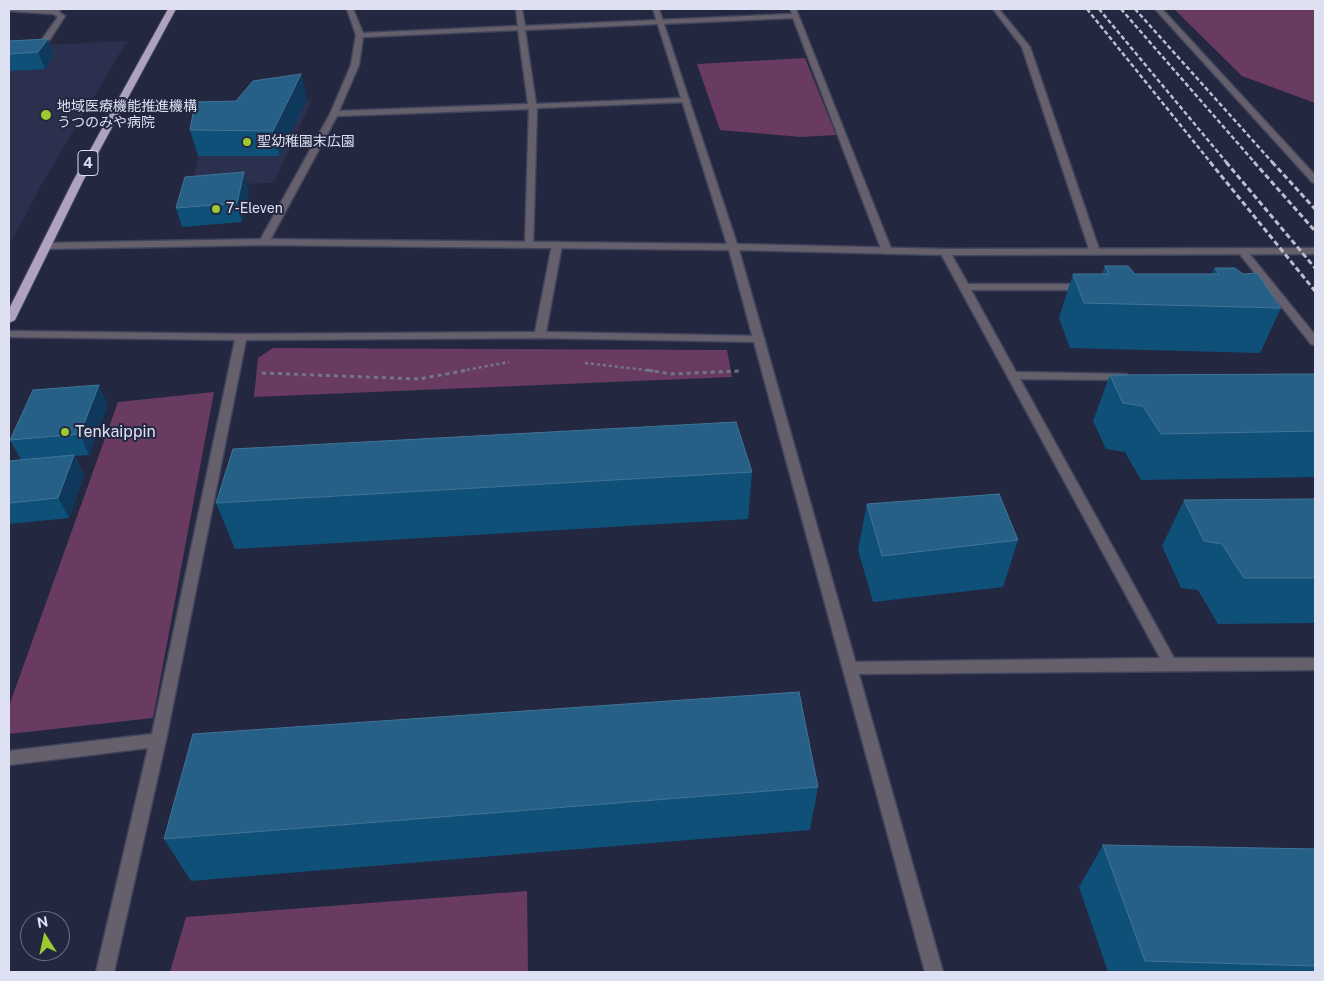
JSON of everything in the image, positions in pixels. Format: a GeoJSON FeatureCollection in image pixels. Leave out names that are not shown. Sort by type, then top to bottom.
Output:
{"type":"FeatureCollection","features":[{"type":"Feature","properties":{"kind":"highway","name":"4"},"geometry":{"type":"LineString","coordinates":[[9,320],[78,181],[172,9]]}},
{"type":"Feature","properties":{"kind":"street"},"geometry":{"type":"LineString","coordinates":[[9,9],[56,10],[62,16],[44,42]]}},
{"type":"Feature","properties":{"kind":"street"},"geometry":{"type":"LineString","coordinates":[[264,242],[334,114],[356,65],[360,35],[350,9]]}},
{"type":"Feature","properties":{"kind":"street"},"geometry":{"type":"LineString","coordinates":[[519,9],[532,108],[530,244]]}},
{"type":"Feature","properties":{"kind":"street"},"geometry":{"type":"LineString","coordinates":[[656,9],[733,247],[760,339],[934,972]]}},
{"type":"Feature","properties":{"kind":"street"},"geometry":{"type":"LineString","coordinates":[[996,9],[1026,47],[1095,252]]}},
{"type":"Feature","properties":{"kind":"street"},"geometry":{"type":"LineString","coordinates":[[1158,9],[1315,180]]}},
{"type":"Feature","properties":{"kind":"street"},"geometry":{"type":"LineString","coordinates":[[360,35],[630,22],[661,23],[795,12],[887,251]]}},
{"type":"Feature","properties":{"kind":"street"},"geometry":{"type":"LineString","coordinates":[[334,114],[532,108],[686,100]]}},
{"type":"Feature","properties":{"kind":"street"},"geometry":{"type":"LineString","coordinates":[[46,246],[264,242],[530,244],[945,252],[1244,253],[1315,251]]}},
{"type":"Feature","properties":{"kind":"street"},"geometry":{"type":"LineString","coordinates":[[540,335],[557,245]]}},
{"type":"Feature","properties":{"kind":"street"},"geometry":{"type":"LineString","coordinates":[[945,252],[1014,375],[1170,664]]}},
{"type":"Feature","properties":{"kind":"street"},"geometry":{"type":"LineString","coordinates":[[1244,253],[1315,342]]}},
{"type":"Feature","properties":{"kind":"street"},"geometry":{"type":"LineString","coordinates":[[964,287],[1094,288]]}},
{"type":"Feature","properties":{"kind":"street"},"geometry":{"type":"LineString","coordinates":[[1243,288],[1273,289]]}},
{"type":"Feature","properties":{"kind":"street"},"geometry":{"type":"LineString","coordinates":[[9,334],[241,337],[540,335],[760,339]]}},
{"type":"Feature","properties":{"kind":"street"},"geometry":{"type":"LineString","coordinates":[[105,972],[158,740],[241,337]]}},
{"type":"Feature","properties":{"kind":"street"},"geometry":{"type":"LineString","coordinates":[[1014,375],[1140,377]]}},
{"type":"Feature","properties":{"kind":"street"},"geometry":{"type":"LineString","coordinates":[[850,668],[1315,664]]}},
{"type":"Feature","properties":{"kind":"street"},"geometry":{"type":"LineString","coordinates":[[9,758],[158,740]]}},
{"type":"Feature","properties":{"kind":"path"},"geometry":{"type":"LineString","coordinates":[[234,372],[419,379],[514,361]]}},
{"type":"Feature","properties":{"kind":"path"},"geometry":{"type":"LineString","coordinates":[[577,362],[631,367],[671,374],[768,370]]}},
{"type":"Feature","properties":{"kind":"shaded area"},"geometry":{"type":"Polygon","coordinates":[[[1174,9],[1315,9],[1315,103],[1242,76],[1174,9]]]}},
{"type":"Feature","properties":{"kind":"shaded area","name":"地域医療機能推進機構 うつのみや病院"},"geometry":{"type":"Polygon","coordinates":[[[127,41],[42,184],[9,246],[9,47],[127,41]]]}},
{"type":"Feature","properties":{"kind":"shaded area"},"geometry":{"type":"Polygon","coordinates":[[[805,58],[836,135],[801,137],[720,130],[697,64],[805,58]]]}},
{"type":"Feature","properties":{"kind":"shaded area","name":"聖幼稚園末広園"},"geometry":{"type":"Polygon","coordinates":[[[307,99],[312,100],[274,183],[193,185],[203,128],[307,99]]]}},
{"type":"Feature","properties":{"kind":"shaded area"},"geometry":{"type":"Polygon","coordinates":[[[273,348],[727,350],[732,377],[254,397],[258,358],[273,348]]]}},
{"type":"Feature","properties":{"kind":"shaded area"},"geometry":{"type":"Polygon","coordinates":[[[214,392],[153,718],[9,734],[9,706],[118,402],[214,392]]]}},
{"type":"Feature","properties":{"kind":"shaded area"},"geometry":{"type":"Polygon","coordinates":[[[527,891],[528,972],[170,972],[186,917],[527,891]]]}},
{"type":"Feature","properties":{"kind":"building"},"geometry":{"type":"Polygon","coordinates":[[[48,39],[38,52],[9,54],[9,41],[48,39]]]}},
{"type":"Feature","properties":{"kind":"building"},"geometry":{"type":"Polygon","coordinates":[[[301,74],[273,131],[190,130],[195,102],[236,101],[253,81],[301,74]]]}},
{"type":"Feature","properties":{"kind":"building"},"geometry":{"type":"Polygon","coordinates":[[[244,172],[237,203],[176,208],[185,177],[244,172]]]}},
{"type":"Feature","properties":{"kind":"building"},"geometry":{"type":"Polygon","coordinates":[[[1105,266],[1128,266],[1135,274],[1219,274],[1215,268],[1235,268],[1243,274],[1257,273],[1281,308],[1084,303],[1073,274],[1109,274],[1105,266]]]}},
{"type":"Feature","properties":{"kind":"building"},"geometry":{"type":"Polygon","coordinates":[[[1315,374],[1315,431],[1161,434],[1143,406],[1123,403],[1110,375],[1315,374]]]}},
{"type":"Feature","properties":{"kind":"building"},"geometry":{"type":"Polygon","coordinates":[[[99,385],[80,434],[10,440],[33,390],[99,385]]]}},
{"type":"Feature","properties":{"kind":"building"},"geometry":{"type":"Polygon","coordinates":[[[736,422],[752,472],[216,503],[233,449],[736,422]]]}},
{"type":"Feature","properties":{"kind":"building"},"geometry":{"type":"Polygon","coordinates":[[[74,455],[58,498],[9,503],[9,461],[74,455]]]}},
{"type":"Feature","properties":{"kind":"building"},"geometry":{"type":"Polygon","coordinates":[[[999,494],[1018,540],[882,556],[867,504],[999,494]]]}},
{"type":"Feature","properties":{"kind":"building"},"geometry":{"type":"Polygon","coordinates":[[[1315,499],[1315,578],[1244,578],[1222,544],[1204,541],[1184,500],[1315,499]]]}},
{"type":"Feature","properties":{"kind":"building"},"geometry":{"type":"Polygon","coordinates":[[[799,692],[818,787],[164,839],[193,734],[799,692]]]}},
{"type":"Feature","properties":{"kind":"building"},"geometry":{"type":"Polygon","coordinates":[[[1103,845],[1315,849],[1315,966],[1145,961],[1103,845]]]}},
{"type":"Feature","properties":{"kind":"railway"},"geometry":{"type":"LineString","coordinates":[[1087,9],[1211,163]]}},
{"type":"Feature","properties":{"kind":"railway"},"geometry":{"type":"LineString","coordinates":[[1099,9],[1227,163]]}},
{"type":"Feature","properties":{"kind":"railway"},"geometry":{"type":"LineString","coordinates":[[1121,9],[1255,163]]}},
{"type":"Feature","properties":{"kind":"railway"},"geometry":{"type":"LineString","coordinates":[[1135,9],[1273,163]]}},
{"type":"Feature","properties":{"kind":"railway"},"geometry":{"type":"LineString","coordinates":[[1210,162],[1315,291]]}},
{"type":"Feature","properties":{"kind":"railway"},"geometry":{"type":"LineString","coordinates":[[1226,162],[1315,268]]}},
{"type":"Feature","properties":{"kind":"railway"},"geometry":{"type":"LineString","coordinates":[[1254,162],[1315,231]]}},
{"type":"Feature","properties":{"kind":"railway"},"geometry":{"type":"LineString","coordinates":[[1272,162],[1315,209]]}},
{"type":"Feature","properties":{"kind":"place","name":"地域医療機能推進機構 うつのみや病院"},"geometry":{"type":"Point","coordinates":[46,115]}},
{"type":"Feature","properties":{"kind":"place","name":"聖幼稚園末広園"},"geometry":{"type":"Point","coordinates":[247,142]}},
{"type":"Feature","properties":{"kind":"place","name":"7-Eleven"},"geometry":{"type":"Point","coordinates":[216,209]}},
{"type":"Feature","properties":{"kind":"place","name":"Tenkaippin"},"geometry":{"type":"Point","coordinates":[65,432]}}]}
